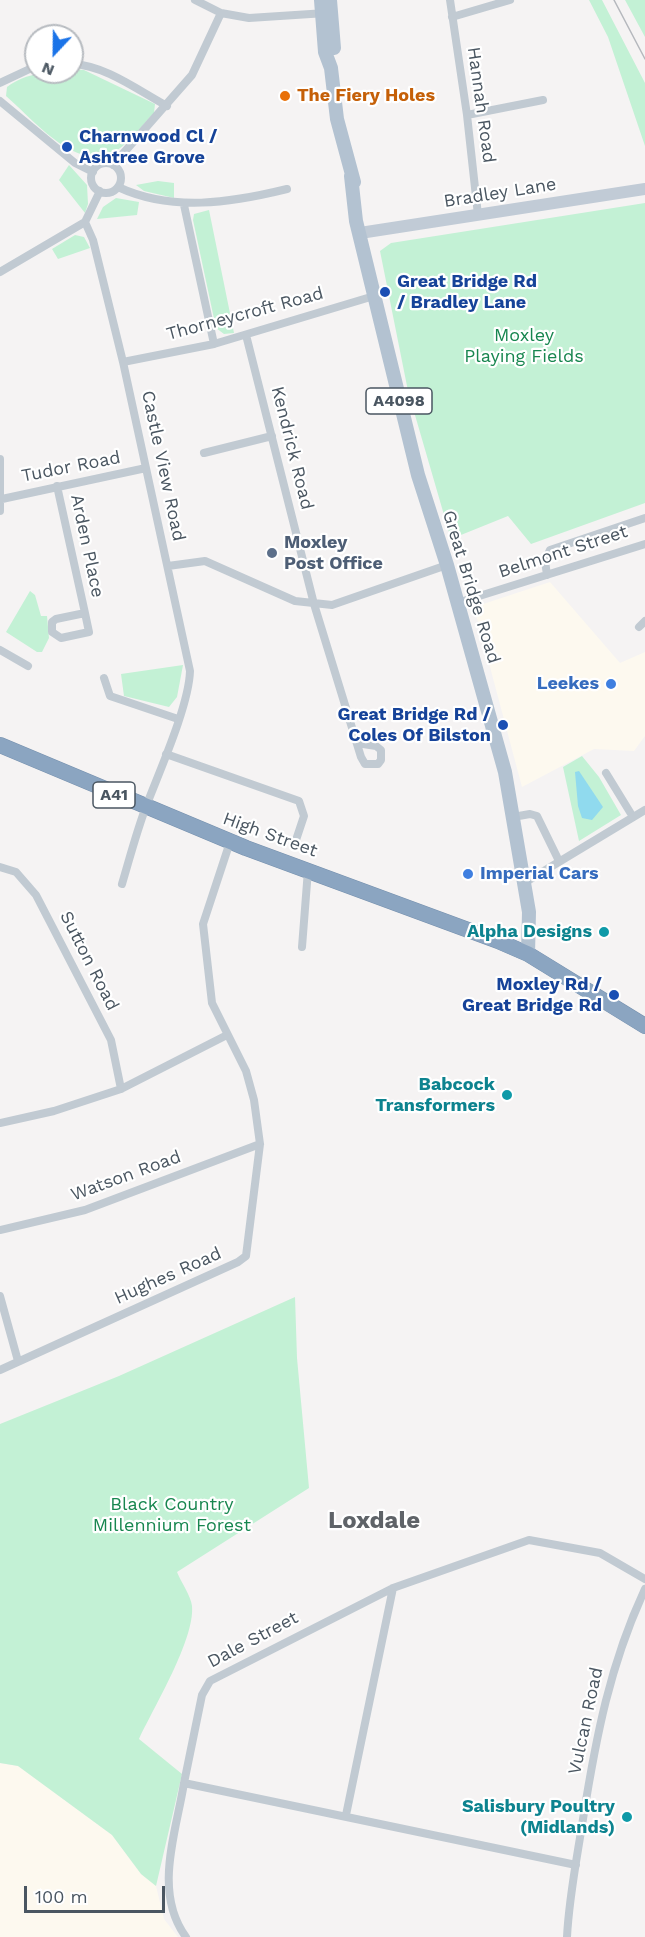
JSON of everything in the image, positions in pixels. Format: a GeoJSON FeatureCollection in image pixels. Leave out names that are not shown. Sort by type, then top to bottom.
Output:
{"type":"FeatureCollection","features":[{"type":"Feature","properties":{"kind":"highway","name":"High Street"},"geometry":{"type":"LineString","coordinates":[[0,745],[230,842],[308,869],[528,954]]}},
{"type":"Feature","properties":{"kind":"highway","name":"A41"},"geometry":{"type":"LineString","coordinates":[[528,954],[645,1026]]}},
{"type":"Feature","properties":{"kind":"main road","name":"Great Bridge Road"},"geometry":{"type":"LineString","coordinates":[[321,0],[325,52],[331,68],[336,119],[351,176],[352,201],[374,296],[418,475],[447,565],[505,772],[530,925],[528,954]]}},
{"type":"Feature","properties":{"kind":"main road","name":"Great Bridge Road"},"geometry":{"type":"LineString","coordinates":[[330,0],[334,54],[331,68]]}},
{"type":"Feature","properties":{"kind":"street"},"geometry":{"type":"LineString","coordinates":[[195,0],[221,13],[249,18],[322,15],[326,13],[326,0]]}},
{"type":"Feature","properties":{"kind":"street","name":"Hannah Road"},"geometry":{"type":"LineString","coordinates":[[450,0],[467,115],[478,215]]}},
{"type":"Feature","properties":{"kind":"street"},"geometry":{"type":"LineString","coordinates":[[452,17],[510,0]]}},
{"type":"Feature","properties":{"kind":"street"},"geometry":{"type":"LineString","coordinates":[[113,165],[192,75],[221,13]]}},
{"type":"Feature","properties":{"kind":"street"},"geometry":{"type":"LineString","coordinates":[[322,15],[332,26]]}},
{"type":"Feature","properties":{"kind":"street"},"geometry":{"type":"LineString","coordinates":[[84,65],[123,81],[167,106]]}},
{"type":"Feature","properties":{"kind":"street"},"geometry":{"type":"LineString","coordinates":[[0,83],[24,72]]}},
{"type":"Feature","properties":{"kind":"street"},"geometry":{"type":"LineString","coordinates":[[467,115],[543,100]]}},
{"type":"Feature","properties":{"kind":"street"},"geometry":{"type":"LineString","coordinates":[[0,101],[75,163],[93,172]]}},
{"type":"Feature","properties":{"kind":"street"},"geometry":{"type":"LineString","coordinates":[[93,172],[103,164],[113,165]]}},
{"type":"Feature","properties":{"kind":"street"},"geometry":{"type":"LineString","coordinates":[[93,172],[93,183],[100,191],[111,192],[118,187],[121,177],[113,165]]}},
{"type":"Feature","properties":{"kind":"street"},"geometry":{"type":"LineString","coordinates":[[118,187],[139,196],[184,205],[286,189]]}},
{"type":"Feature","properties":{"kind":"street","name":"Bradley Lane"},"geometry":{"type":"LineString","coordinates":[[360,233],[645,189]]}},
{"type":"Feature","properties":{"kind":"street"},"geometry":{"type":"LineString","coordinates":[[0,272],[85,222],[93,210],[100,191]]}},
{"type":"Feature","properties":{"kind":"street"},"geometry":{"type":"LineString","coordinates":[[184,205],[214,344]]}},
{"type":"Feature","properties":{"kind":"street","name":"Castle View Road"},"geometry":{"type":"LineString","coordinates":[[85,222],[93,240],[123,362],[190,671],[190,683],[145,807],[122,884]]}},
{"type":"Feature","properties":{"kind":"street","name":"Thorneycroft Road"},"geometry":{"type":"LineString","coordinates":[[123,362],[214,344],[374,296]]}},
{"type":"Feature","properties":{"kind":"street","name":"Kendrick Road"},"geometry":{"type":"LineString","coordinates":[[246,335],[314,604],[345,712],[357,743]]}},
{"type":"Feature","properties":{"kind":"street"},"geometry":{"type":"LineString","coordinates":[[204,453],[272,436]]}},
{"type":"Feature","properties":{"kind":"street"},"geometry":{"type":"LineString","coordinates":[[0,459],[2,499],[0,511]]}},
{"type":"Feature","properties":{"kind":"street","name":"Tudor Road"},"geometry":{"type":"LineString","coordinates":[[2,499],[146,468]]}},
{"type":"Feature","properties":{"kind":"street","name":"Arden Place"},"geometry":{"type":"LineString","coordinates":[[57,486],[85,613],[89,632],[61,638],[52,632],[52,622],[56,619],[85,613]]}},
{"type":"Feature","properties":{"kind":"street"},"geometry":{"type":"LineString","coordinates":[[547,575],[545,561],[550,549],[645,518]]}},
{"type":"Feature","properties":{"kind":"street","name":"Belmont Street"},"geometry":{"type":"LineString","coordinates":[[457,603],[645,544]]}},
{"type":"Feature","properties":{"kind":"street"},"geometry":{"type":"LineString","coordinates":[[168,566],[205,561],[295,601],[332,605],[447,565]]}},
{"type":"Feature","properties":{"kind":"street"},"geometry":{"type":"LineString","coordinates":[[0,650],[28,666]]}},
{"type":"Feature","properties":{"kind":"street"},"geometry":{"type":"LineString","coordinates":[[104,678],[110,696],[178,719]]}},
{"type":"Feature","properties":{"kind":"street"},"geometry":{"type":"LineString","coordinates":[[166,754],[299,801],[304,816],[296,840]]}},
{"type":"Feature","properties":{"kind":"street"},"geometry":{"type":"LineString","coordinates":[[606,773],[633,818]]}},
{"type":"Feature","properties":{"kind":"street"},"geometry":{"type":"LineString","coordinates":[[524,882],[645,810]]}},
{"type":"Feature","properties":{"kind":"street"},"geometry":{"type":"LineString","coordinates":[[513,817],[530,814],[537,816],[559,861]]}},
{"type":"Feature","properties":{"kind":"street"},"geometry":{"type":"LineString","coordinates":[[230,842],[202,924],[212,1003],[246,1071],[254,1100],[260,1144]]}},
{"type":"Feature","properties":{"kind":"street","name":"Sutton Road"},"geometry":{"type":"LineString","coordinates":[[0,867],[16,872],[36,895],[111,1040],[121,1089]]}},
{"type":"Feature","properties":{"kind":"street"},"geometry":{"type":"LineString","coordinates":[[302,947],[308,869]]}},
{"type":"Feature","properties":{"kind":"street"},"geometry":{"type":"LineString","coordinates":[[0,1123],[54,1111],[121,1089],[227,1035]]}},
{"type":"Feature","properties":{"kind":"street","name":"Watson Road"},"geometry":{"type":"LineString","coordinates":[[0,1230],[85,1210],[260,1144]]}},
{"type":"Feature","properties":{"kind":"street","name":"Hughes Road"},"geometry":{"type":"LineString","coordinates":[[0,1370],[243,1259],[246,1252],[260,1144]]}},
{"type":"Feature","properties":{"kind":"street"},"geometry":{"type":"LineString","coordinates":[[0,1296],[18,1361]]}},
{"type":"Feature","properties":{"kind":"street","name":"Dale Street"},"geometry":{"type":"LineString","coordinates":[[186,1937],[174,1919],[167,1885],[202,1695],[210,1681],[393,1588],[530,1540],[600,1553],[645,1579]]}},
{"type":"Feature","properties":{"kind":"street"},"geometry":{"type":"LineString","coordinates":[[346,1815],[393,1588]]}},
{"type":"Feature","properties":{"kind":"street","name":"Vulcan Road"},"geometry":{"type":"LineString","coordinates":[[567,1937],[594,1748],[610,1677],[627,1628],[645,1588]]}},
{"type":"Feature","properties":{"kind":"street"},"geometry":{"type":"LineString","coordinates":[[184,1783],[346,1815],[576,1865]]}},
{"type":"Feature","properties":{"kind":"shaded area"},"geometry":{"type":"Polygon","coordinates":[[[550,582],[620,663],[645,652],[645,736],[634,751],[594,749],[522,787],[474,607],[550,582]]]}},
{"type":"Feature","properties":{"kind":"shaded area"},"geometry":{"type":"Polygon","coordinates":[[[0,1763],[18,1766],[112,1835],[141,1874],[156,1886],[164,1919],[178,1937],[0,1937],[0,1763]]]}},
{"type":"Feature","properties":{"kind":"green space"},"geometry":{"type":"Polygon","coordinates":[[[589,0],[602,0],[645,83],[645,146],[608,37],[589,0]]]}},
{"type":"Feature","properties":{"kind":"green space"},"geometry":{"type":"Polygon","coordinates":[[[625,0],[645,0],[645,37],[625,0]]]}},
{"type":"Feature","properties":{"kind":"green space"},"geometry":{"type":"Polygon","coordinates":[[[84,70],[155,104],[154,113],[120,149],[100,157],[85,155],[70,150],[56,140],[6,96],[7,87],[23,78],[24,84],[84,84],[84,70]]]}},
{"type":"Feature","properties":{"kind":"green space"},"geometry":{"type":"Polygon","coordinates":[[[69,165],[87,185],[88,204],[85,213],[59,180],[69,165]]]}},
{"type":"Feature","properties":{"kind":"green space"},"geometry":{"type":"Polygon","coordinates":[[[158,181],[174,183],[174,198],[144,191],[136,185],[158,181]]]}},
{"type":"Feature","properties":{"kind":"green space"},"geometry":{"type":"Polygon","coordinates":[[[116,198],[139,202],[137,215],[97,219],[103,207],[116,198]]]}},
{"type":"Feature","properties":{"kind":"green space","name":"Moxley Playing Fields"},"geometry":{"type":"Polygon","coordinates":[[[645,203],[645,503],[531,544],[508,516],[451,539],[408,391],[380,251],[391,243],[645,203]]]}},
{"type":"Feature","properties":{"kind":"green space"},"geometry":{"type":"Polygon","coordinates":[[[209,210],[234,333],[224,334],[216,328],[193,220],[194,214],[209,210]]]}},
{"type":"Feature","properties":{"kind":"green space"},"geometry":{"type":"Polygon","coordinates":[[[75,235],[84,237],[90,248],[58,259],[52,249],[75,235]]]}},
{"type":"Feature","properties":{"kind":"green space"},"geometry":{"type":"Polygon","coordinates":[[[30,591],[35,595],[41,616],[47,616],[49,638],[42,652],[37,652],[6,632],[30,591]]]}},
{"type":"Feature","properties":{"kind":"green space"},"geometry":{"type":"Polygon","coordinates":[[[183,665],[177,697],[169,707],[124,696],[121,674],[183,665]]]}},
{"type":"Feature","properties":{"kind":"green space"},"geometry":{"type":"Polygon","coordinates":[[[582,756],[599,777],[621,815],[579,841],[563,767],[582,756]]]}},
{"type":"Feature","properties":{"kind":"green space","name":"Black Country Millennium Forest"},"geometry":{"type":"Polygon","coordinates":[[[295,1297],[297,1358],[309,1488],[177,1572],[191,1602],[191,1620],[181,1654],[139,1739],[182,1774],[156,1886],[141,1874],[112,1835],[18,1766],[0,1763],[0,1424],[119,1376],[295,1297]]]}},
{"type":"Feature","properties":{"kind":"water"},"geometry":{"type":"Polygon","coordinates":[[[579,771],[603,807],[592,820],[582,818],[578,806],[575,772],[579,771]]]}},
{"type":"Feature","properties":{"kind":"tram line"},"geometry":{"type":"LineString","coordinates":[[614,0],[645,59]]}},
{"type":"Feature","properties":{"kind":"place","name":"The Fiery Holes"},"geometry":{"type":"Point","coordinates":[285,96]}},
{"type":"Feature","properties":{"kind":"place","name":"Charnwood Cl / Ashtree Grove"},"geometry":{"type":"Point","coordinates":[67,147]}},
{"type":"Feature","properties":{"kind":"place","name":"Great Bridge Rd / Bradley Lane"},"geometry":{"type":"Point","coordinates":[385,292]}},
{"type":"Feature","properties":{"kind":"place","name":"Moxley Post Office"},"geometry":{"type":"Point","coordinates":[272,553]}},
{"type":"Feature","properties":{"kind":"place","name":"Leekes"},"geometry":{"type":"Point","coordinates":[611,684]}},
{"type":"Feature","properties":{"kind":"place","name":"Great Bridge Rd / Coles Of Bilston"},"geometry":{"type":"Point","coordinates":[503,725]}},
{"type":"Feature","properties":{"kind":"place","name":"Imperial Cars"},"geometry":{"type":"Point","coordinates":[468,874]}},
{"type":"Feature","properties":{"kind":"place","name":"Alpha Designs"},"geometry":{"type":"Point","coordinates":[604,932]}},
{"type":"Feature","properties":{"kind":"place","name":"Moxley Rd / Great Bridge Rd"},"geometry":{"type":"Point","coordinates":[614,995]}},
{"type":"Feature","properties":{"kind":"place","name":"Babcock Transformers"},"geometry":{"type":"Point","coordinates":[507,1095]}},
{"type":"Feature","properties":{"kind":"place","name":"Salisbury Poultry (Midlands)"},"geometry":{"type":"Point","coordinates":[627,1817]}},
{"type":"Feature","properties":{"kind":"district","name":"Loxdale"},"geometry":{"type":"Point","coordinates":[374,1521]}}]}
